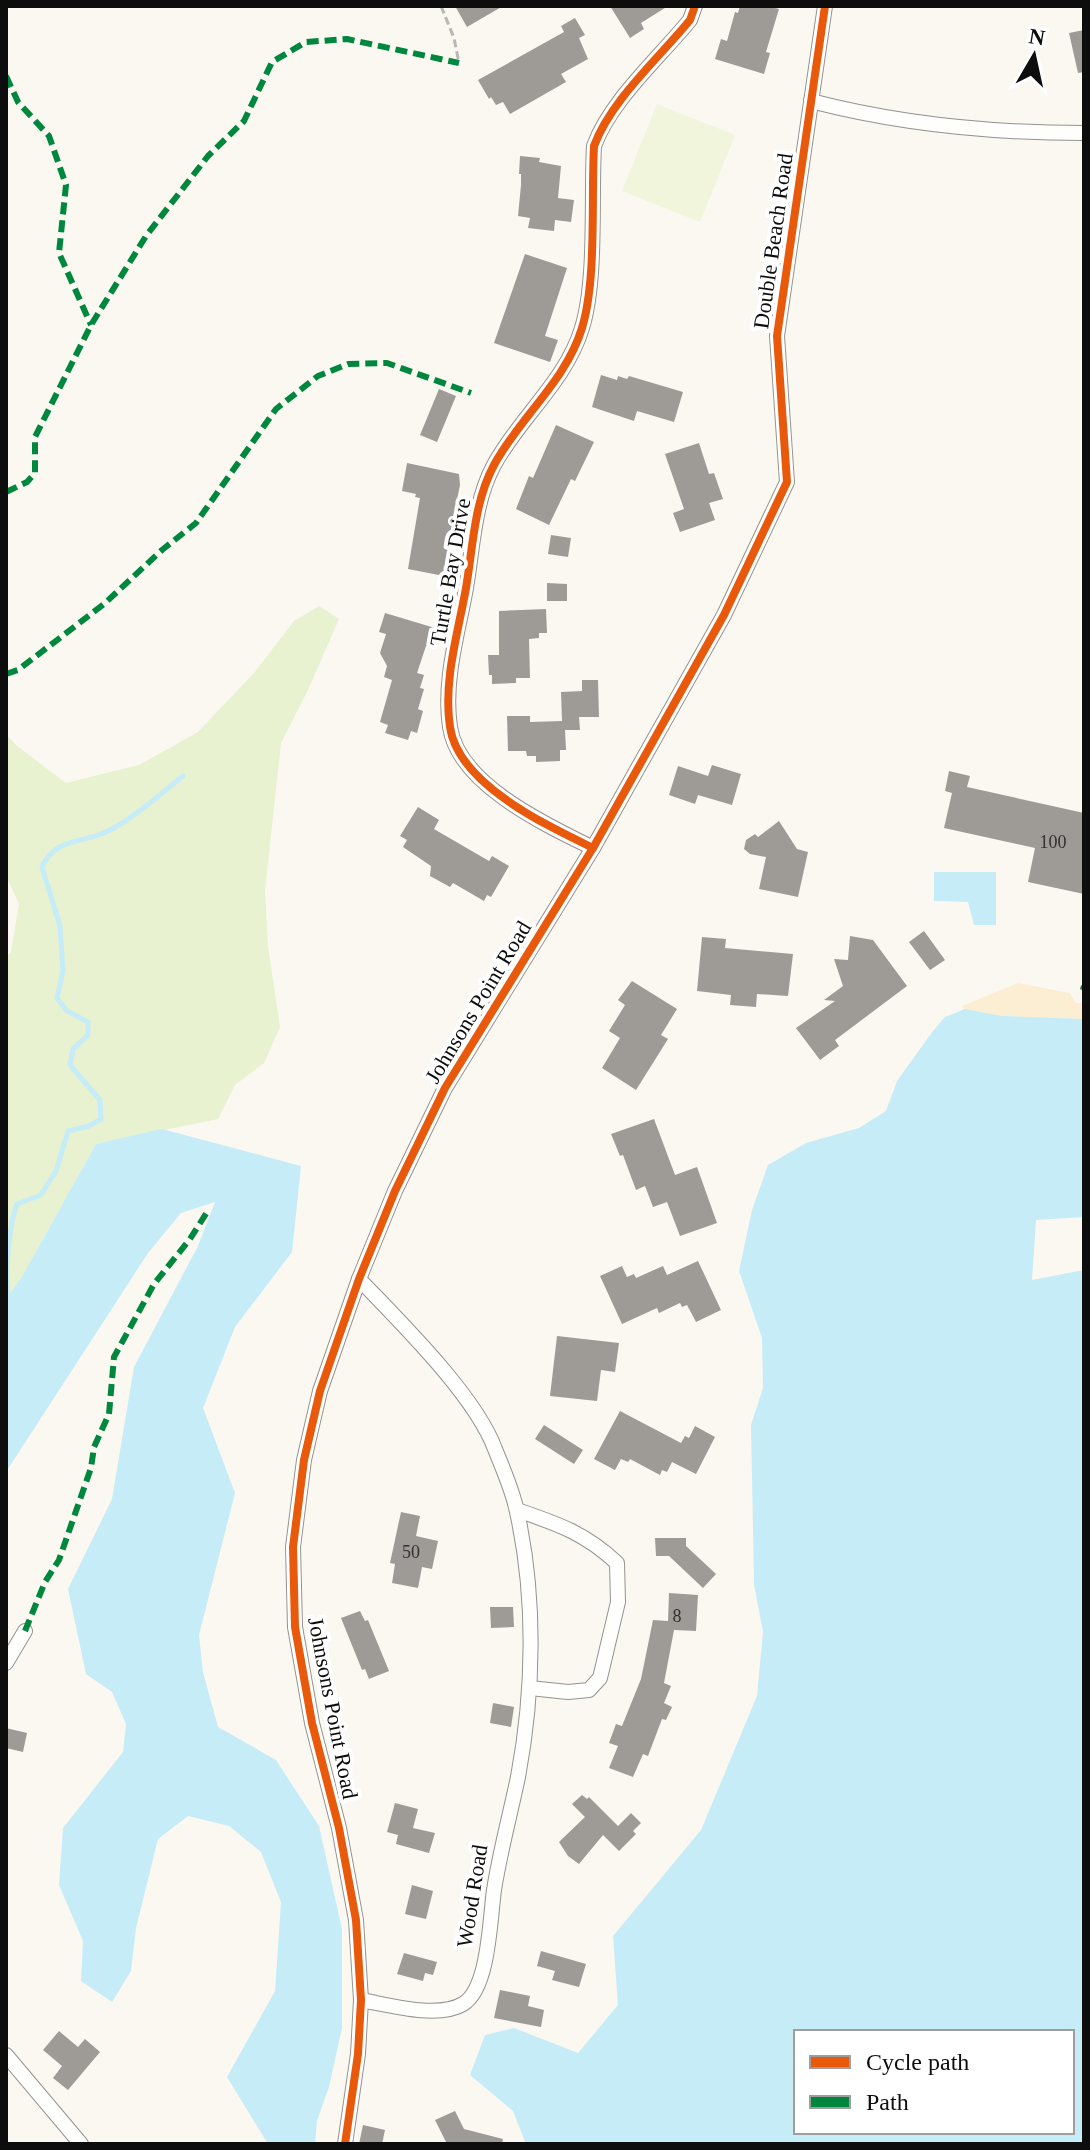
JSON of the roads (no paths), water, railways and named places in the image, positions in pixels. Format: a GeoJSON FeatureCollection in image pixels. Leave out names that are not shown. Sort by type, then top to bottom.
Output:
{"type":"FeatureCollection","features":[{"type":"Feature","properties":{"kind":"street","name":"Turtle Bay Drive"},"geometry":{"type":"LineString","coordinates":[[593,848],[515,806],[480,777],[457,752],[450,729],[450,681],[458,620],[484,488],[508,443],[561,373],[583,326],[590,263],[594,146],[600,130],[690,20],[695,6]]}},
{"type":"Feature","properties":{"kind":"street","name":"Double Beach Road"},"geometry":{"type":"LineString","coordinates":[[787,482],[777,336],[825,6]]}},
{"type":"Feature","properties":{"kind":"street"},"geometry":{"type":"LineString","coordinates":[[811,101],[899,119],[961,127],[1084,133]]}},
{"type":"Feature","properties":{"kind":"street","name":"Johnsons Point Road"},"geometry":{"type":"LineString","coordinates":[[345,2144],[358,2054],[361,2000],[356,1920],[339,1828],[312,1723],[295,1627],[293,1547],[304,1460],[320,1391],[359,1279],[395,1191],[445,1088],[593,848],[724,615],[787,482]]}},
{"type":"Feature","properties":{"kind":"street","name":"Wood Road"},"geometry":{"type":"LineString","coordinates":[[359,1279],[462,1394],[494,1445],[517,1510],[529,1595],[530,1688],[517,1779],[501,1844],[480,1984],[464,2004],[439,2010],[407,2009],[361,2000]]}},
{"type":"Feature","properties":{"kind":"street"},"geometry":{"type":"LineString","coordinates":[[517,1510],[569,1528],[596,1543],[617,1563],[618,1602],[600,1678],[589,1690],[568,1692],[530,1688]]}},
{"type":"Feature","properties":{"kind":"street"},"geometry":{"type":"LineString","coordinates":[[6,1663],[25,1631]]}},
{"type":"Feature","properties":{"kind":"street"},"geometry":{"type":"LineString","coordinates":[[6,2055],[81,2144]]}},
{"type":"Feature","properties":{"kind":"water"},"geometry":{"type":"Polygon","coordinates":[[[934,872],[996,872],[996,925],[974,925],[968,902],[934,901],[934,872]]]}},
{"type":"Feature","properties":{"kind":"water"},"geometry":{"type":"Polygon","coordinates":[[[965,1009],[1002,1016],[1084,1019],[1084,1217],[1036,1220],[1032,1280],[1084,1270],[1084,2144],[526,2144],[513,2111],[470,2075],[485,2035],[514,2028],[578,2053],[618,2005],[613,1936],[701,1830],[757,1696],[763,1632],[754,1584],[751,1425],[763,1388],[762,1338],[739,1271],[752,1210],[768,1165],[806,1143],[859,1128],[886,1111],[897,1081],[945,1017],[965,1009]]]}},
{"type":"Feature","properties":{"kind":"water"},"geometry":{"type":"Polygon","coordinates":[[[162,1129],[301,1166],[292,1252],[235,1327],[203,1408],[235,1493],[199,1635],[203,1672],[218,1727],[276,1760],[319,1826],[342,1929],[342,2028],[329,2087],[317,2121],[315,2144],[268,2144],[227,2077],[275,1991],[281,1902],[261,1852],[229,1826],[188,1816],[158,1839],[136,1928],[131,1971],[112,2002],[81,1981],[83,1941],[59,1885],[63,1828],[123,1752],[126,1724],[112,1692],[86,1674],[68,1589],[112,1499],[134,1367],[198,1246],[215,1202],[181,1213],[148,1253],[6,1472],[6,1299],[23,1275],[96,1144],[162,1129]]]}},
{"type":"Feature","properties":{"kind":"waterway"},"geometry":{"type":"LineString","coordinates":[[8,1296],[8,1250],[17,1204],[41,1195],[56,1171],[68,1131],[89,1126],[101,1119],[100,1100],[70,1065],[73,1049],[88,1035],[88,1022],[67,1011],[57,998],[63,971],[60,926],[42,867],[54,851],[115,827],[183,776]]}}]}
